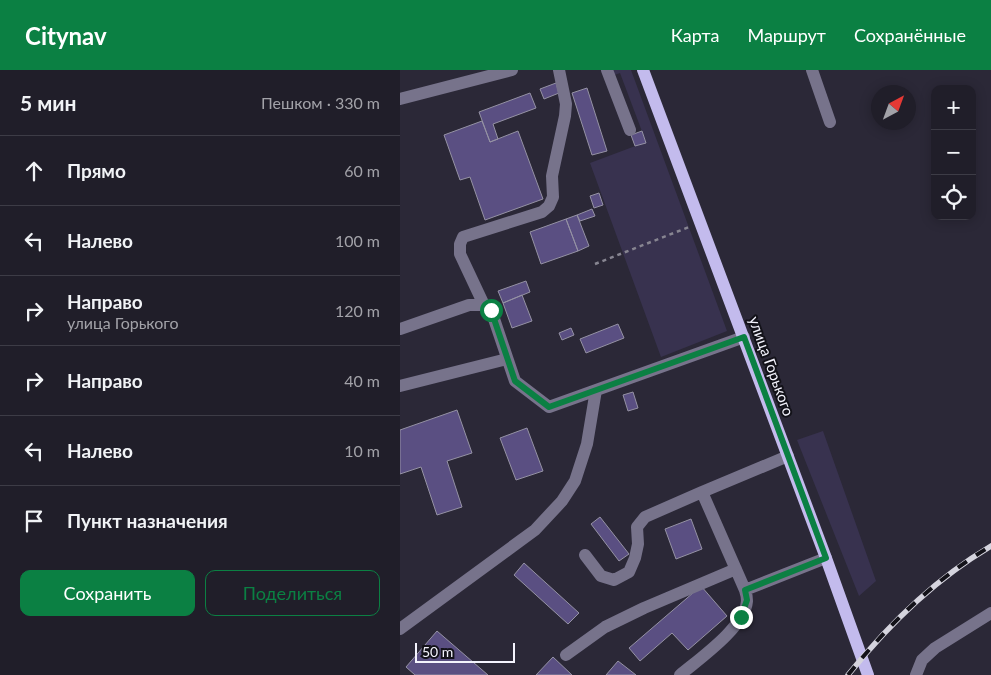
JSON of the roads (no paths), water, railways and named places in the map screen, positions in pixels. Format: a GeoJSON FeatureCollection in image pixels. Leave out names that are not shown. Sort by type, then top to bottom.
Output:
{"type":"FeatureCollection","features":[{"type":"Feature","properties":{"kind":"main road","name":"улица Горького"},"geometry":{"type":"LineString","coordinates":[[643,70],[744,337],[868,675]]}},
{"type":"Feature","properties":{"kind":"street"},"geometry":{"type":"LineString","coordinates":[[400,99],[512,70]]}},
{"type":"Feature","properties":{"kind":"street"},"geometry":{"type":"LineString","coordinates":[[559,70],[566,104],[552,176],[553,197],[549,206],[542,212],[463,237],[460,244],[460,254],[484,305],[491,310],[515,381],[549,407],[744,337]]}},
{"type":"Feature","properties":{"kind":"street"},"geometry":{"type":"LineString","coordinates":[[607,70],[630,130]]}},
{"type":"Feature","properties":{"kind":"street"},"geometry":{"type":"LineString","coordinates":[[812,70],[830,122]]}},
{"type":"Feature","properties":{"kind":"street"},"geometry":{"type":"LineString","coordinates":[[400,329],[469,305],[484,305]]}},
{"type":"Feature","properties":{"kind":"street"},"geometry":{"type":"LineString","coordinates":[[400,386],[507,359]]}},
{"type":"Feature","properties":{"kind":"street"},"geometry":{"type":"LineString","coordinates":[[400,630],[535,530],[562,501],[575,481],[587,444],[596,390]]}},
{"type":"Feature","properties":{"kind":"street"},"geometry":{"type":"LineString","coordinates":[[585,554],[601,576],[614,580],[629,572],[638,544],[637,527],[645,517],[788,456]]}},
{"type":"Feature","properties":{"kind":"street"},"geometry":{"type":"LineString","coordinates":[[680,675],[729,633],[741,617],[747,600],[745,590],[702,492]]}},
{"type":"Feature","properties":{"kind":"street"},"geometry":{"type":"LineString","coordinates":[[745,590],[826,558]]}},
{"type":"Feature","properties":{"kind":"street"},"geometry":{"type":"LineString","coordinates":[[566,655],[605,626],[736,569]]}},
{"type":"Feature","properties":{"kind":"street"},"geometry":{"type":"LineString","coordinates":[[916,675],[922,660],[935,648],[991,613]]}},
{"type":"Feature","properties":{"kind":"railway"},"geometry":{"type":"LineString","coordinates":[[848,675],[879,638],[914,604],[951,573],[991,546]]}}]}
